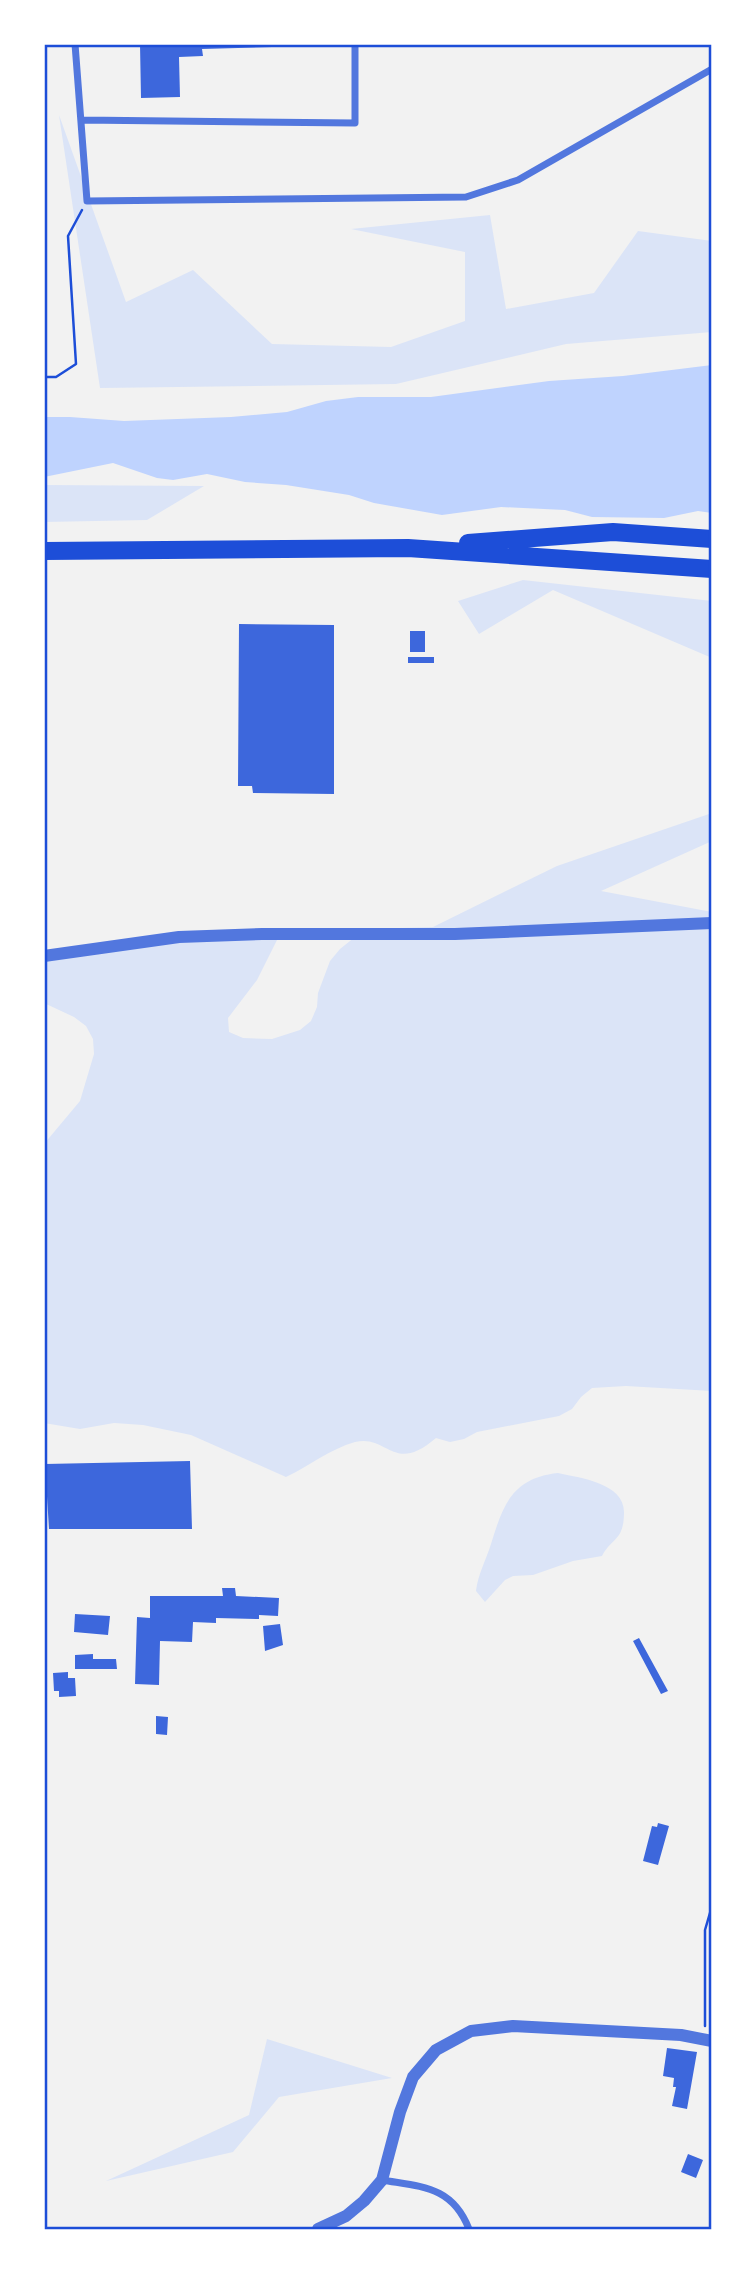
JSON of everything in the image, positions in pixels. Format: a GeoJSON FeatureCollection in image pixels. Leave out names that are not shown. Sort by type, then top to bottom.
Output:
{"type":"FeatureCollection","features":[{"type":"Feature","properties":{"kind":"highway"},"geometry":{"type":"LineString","coordinates":[[44,551],[408,548],[613,532],[712,539]]}},
{"type":"Feature","properties":{"kind":"highway"},"geometry":{"type":"LineString","coordinates":[[408,548],[712,569]]}},
{"type":"Feature","properties":{"kind":"street"},"geometry":{"type":"LineString","coordinates":[[75,44],[87,201],[466,197],[519,180],[712,69]]}},
{"type":"Feature","properties":{"kind":"street"},"geometry":{"type":"LineString","coordinates":[[82,120],[355,123],[355,44]]}},
{"type":"Feature","properties":{"kind":"street"},"geometry":{"type":"LineString","coordinates":[[44,956],[179,937],[455,934],[712,923]]}},
{"type":"Feature","properties":{"kind":"street"},"geometry":{"type":"LineString","coordinates":[[318,2229],[346,2216],[365,2201],[382,2180],[400,2112],[413,2077],[436,2050],[471,2031],[513,2026],[681,2035],[708,2041]]}},
{"type":"Feature","properties":{"kind":"street"},"geometry":{"type":"LineString","coordinates":[[382,2180],[434,2189],[448,2197],[469,2229]]}},
{"type":"Feature","properties":{"kind":"path"},"geometry":{"type":"LineString","coordinates":[[44,377],[56,377],[76,364],[68,236],[87,201]]}},
{"type":"Feature","properties":{"kind":"path"},"geometry":{"type":"LineString","coordinates":[[708,2041],[705,1930],[712,1906]]}},
{"type":"Feature","properties":{"kind":"shaded area"},"geometry":{"type":"Polygon","coordinates":[[[59,115],[126,302],[193,270],[272,344],[391,347],[465,321],[465,252],[351,229],[490,215],[506,309],[594,293],[638,231],[712,241],[712,332],[566,344],[396,384],[100,388],[59,115]]]}},
{"type":"Feature","properties":{"kind":"shaded area"},"geometry":{"type":"Polygon","coordinates":[[[44,485],[204,486],[147,520],[44,522],[44,485]]]}},
{"type":"Feature","properties":{"kind":"shaded area"},"geometry":{"type":"Polygon","coordinates":[[[523,580],[712,601],[712,658],[553,590],[479,634],[458,601],[523,580]]]}},
{"type":"Feature","properties":{"kind":"shaded area"},"geometry":{"type":"Polygon","coordinates":[[[712,813],[712,841],[601,891],[712,912],[712,1391],[626,1386],[592,1388],[572,1409],[559,1416],[477,1432],[450,1442],[436,1438],[410,1453],[392,1451],[366,1441],[355,1442],[328,1453],[286,1477],[191,1435],[143,1425],[114,1423],[80,1429],[44,1423],[44,1144],[80,1101],[94,1054],[93,1039],[86,1026],[74,1017],[44,1003],[44,957],[281,932],[257,980],[228,1018],[229,1032],[243,1038],[272,1039],[300,1030],[311,1021],[330,961],[340,949],[365,929],[433,927],[557,866],[712,813]]]}},
{"type":"Feature","properties":{"kind":"shaded area"},"geometry":{"type":"Polygon","coordinates":[[[558,1473],[600,1484],[617,1495],[624,1513],[620,1533],[602,1556],[573,1561],[533,1575],[513,1576],[505,1580],[485,1602],[476,1591],[477,1585],[505,1506],[520,1487],[542,1476],[558,1473]]]}},
{"type":"Feature","properties":{"kind":"shaded area"},"geometry":{"type":"Polygon","coordinates":[[[267,2039],[392,2078],[279,2097],[233,2152],[106,2181],[249,2115],[267,2039]]]}},
{"type":"Feature","properties":{"kind":"water"},"geometry":{"type":"Polygon","coordinates":[[[712,365],[712,513],[698,511],[664,518],[592,517],[565,510],[501,507],[442,515],[374,503],[349,495],[286,485],[245,482],[207,474],[173,480],[157,478],[113,463],[44,477],[44,417],[124,421],[231,417],[287,412],[326,401],[358,397],[431,397],[549,381],[623,376],[712,365]]]}},
{"type":"Feature","properties":{"kind":"building"},"geometry":{"type":"Polygon","coordinates":[[[140,44],[309,46],[202,49],[203,56],[179,57],[180,97],[141,98],[140,44]]]}},
{"type":"Feature","properties":{"kind":"building"},"geometry":{"type":"Polygon","coordinates":[[[239,624],[334,625],[334,794],[253,793],[252,786],[238,786],[239,624]]]}},
{"type":"Feature","properties":{"kind":"building"},"geometry":{"type":"Polygon","coordinates":[[[410,631],[425,631],[425,652],[410,652],[410,631]]]}},
{"type":"Feature","properties":{"kind":"building"},"geometry":{"type":"Polygon","coordinates":[[[408,657],[434,657],[434,663],[408,663],[408,657]]]}},
{"type":"Feature","properties":{"kind":"building"},"geometry":{"type":"Polygon","coordinates":[[[190,1461],[192,1529],[49,1529],[45,1464],[190,1461]]]}},
{"type":"Feature","properties":{"kind":"building"},"geometry":{"type":"Polygon","coordinates":[[[222,1588],[235,1588],[236,1596],[279,1598],[278,1616],[259,1615],[259,1619],[216,1618],[216,1623],[193,1622],[192,1642],[160,1641],[159,1685],[135,1684],[137,1617],[150,1618],[150,1596],[223,1596],[222,1588]]]}},
{"type":"Feature","properties":{"kind":"building"},"geometry":{"type":"Polygon","coordinates":[[[75,1614],[110,1616],[108,1635],[74,1632],[75,1614]]]}},
{"type":"Feature","properties":{"kind":"building"},"geometry":{"type":"Polygon","coordinates":[[[280,1624],[283,1645],[265,1651],[263,1626],[280,1624]]]}},
{"type":"Feature","properties":{"kind":"building"},"geometry":{"type":"Polygon","coordinates":[[[639,1638],[668,1691],[661,1694],[633,1641],[639,1638]]]}},
{"type":"Feature","properties":{"kind":"building"},"geometry":{"type":"Polygon","coordinates":[[[93,1654],[93,1659],[116,1659],[117,1669],[75,1669],[75,1655],[93,1654]]]}},
{"type":"Feature","properties":{"kind":"building"},"geometry":{"type":"Polygon","coordinates":[[[68,1672],[68,1678],[75,1678],[76,1696],[59,1697],[59,1691],[54,1691],[53,1673],[68,1672]]]}},
{"type":"Feature","properties":{"kind":"building"},"geometry":{"type":"Polygon","coordinates":[[[156,1716],[168,1717],[167,1735],[156,1734],[156,1716]]]}},
{"type":"Feature","properties":{"kind":"building"},"geometry":{"type":"Polygon","coordinates":[[[658,1823],[669,1826],[658,1865],[643,1861],[652,1826],[657,1827],[658,1823]]]}},
{"type":"Feature","properties":{"kind":"building"},"geometry":{"type":"Polygon","coordinates":[[[667,2048],[697,2052],[687,2109],[672,2106],[676,2087],[673,2087],[674,2078],[663,2076],[667,2048]]]}},
{"type":"Feature","properties":{"kind":"building"},"geometry":{"type":"Polygon","coordinates":[[[688,2154],[703,2160],[696,2178],[681,2172],[688,2154]]]}}]}
